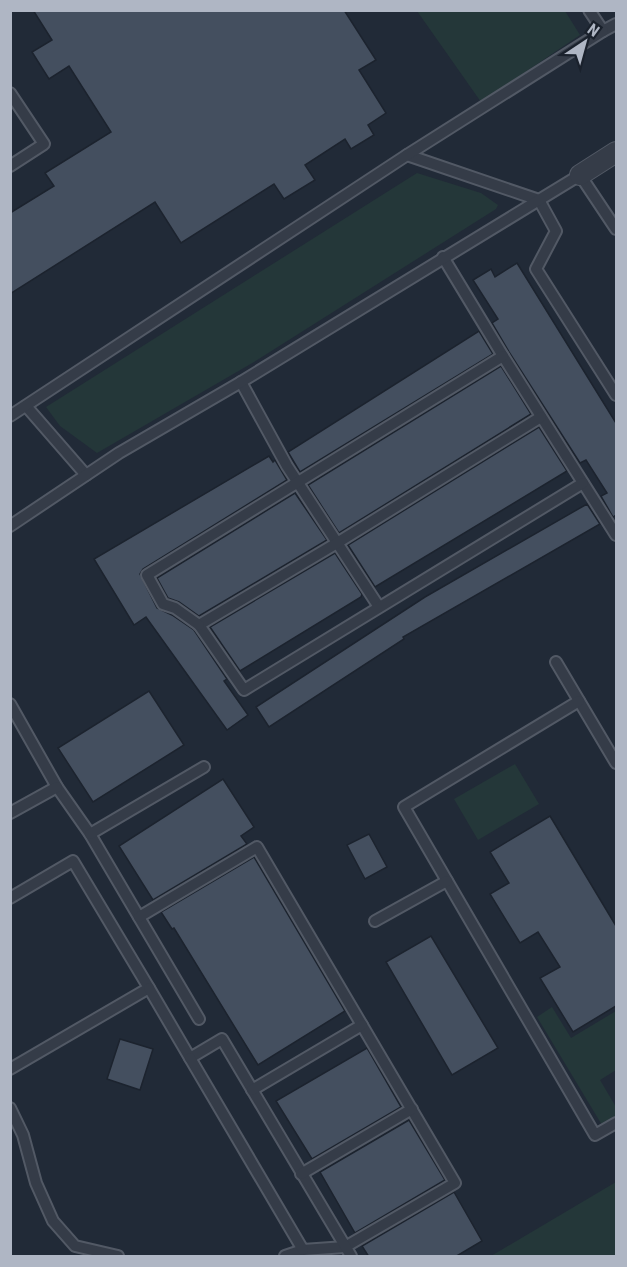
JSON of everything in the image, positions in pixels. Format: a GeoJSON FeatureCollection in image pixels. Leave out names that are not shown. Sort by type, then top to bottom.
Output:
{"type":"FeatureCollection","features":[{"type":"Feature","properties":{"kind":"street"},"geometry":{"type":"LineString","coordinates":[[580,175],[616,152]]}},
{"type":"Feature","properties":{"kind":"lane"},"geometry":{"type":"LineString","coordinates":[[589,10],[603,31]]}},
{"type":"Feature","properties":{"kind":"lane"},"geometry":{"type":"LineString","coordinates":[[10,416],[407,154],[616,24]]}},
{"type":"Feature","properties":{"kind":"lane"},"geometry":{"type":"LineString","coordinates":[[10,93],[44,144],[10,166]]}},
{"type":"Feature","properties":{"kind":"lane"},"geometry":{"type":"LineString","coordinates":[[407,154],[539,200],[556,231],[536,269],[616,395]]}},
{"type":"Feature","properties":{"kind":"lane"},"geometry":{"type":"LineString","coordinates":[[10,526],[119,453],[241,382],[580,175],[616,229]]}},
{"type":"Feature","properties":{"kind":"lane"},"geometry":{"type":"LineString","coordinates":[[443,257],[502,356],[616,535]]}},
{"type":"Feature","properties":{"kind":"lane"},"geometry":{"type":"LineString","coordinates":[[502,356],[147,575],[163,604],[175,608],[199,625],[244,690],[583,483]]}},
{"type":"Feature","properties":{"kind":"lane"},"geometry":{"type":"LineString","coordinates":[[241,382],[298,483],[379,607]]}},
{"type":"Feature","properties":{"kind":"lane"},"geometry":{"type":"LineString","coordinates":[[26,405],[86,476]]}},
{"type":"Feature","properties":{"kind":"lane"},"geometry":{"type":"LineString","coordinates":[[199,625],[541,417]]}},
{"type":"Feature","properties":{"kind":"lane"},"geometry":{"type":"LineString","coordinates":[[556,662],[616,764]]}},
{"type":"Feature","properties":{"kind":"lane"},"geometry":{"type":"LineString","coordinates":[[579,701],[404,807],[595,1135],[616,1123]]}},
{"type":"Feature","properties":{"kind":"lane"},"geometry":{"type":"LineString","coordinates":[[10,704],[57,787],[90,834],[200,1019]]}},
{"type":"Feature","properties":{"kind":"lane"},"geometry":{"type":"LineString","coordinates":[[90,834],[204,767]]}},
{"type":"Feature","properties":{"kind":"lane"},"geometry":{"type":"LineString","coordinates":[[10,813],[57,787]]}},
{"type":"Feature","properties":{"kind":"lane"},"geometry":{"type":"LineString","coordinates":[[139,917],[257,847],[455,1183],[348,1252],[303,1250],[285,1257]]}},
{"type":"Feature","properties":{"kind":"lane"},"geometry":{"type":"LineString","coordinates":[[10,898],[74,861],[303,1250]]}},
{"type":"Feature","properties":{"kind":"lane"},"geometry":{"type":"LineString","coordinates":[[375,921],[447,881]]}},
{"type":"Feature","properties":{"kind":"lane"},"geometry":{"type":"LineString","coordinates":[[10,1069],[149,988]]}},
{"type":"Feature","properties":{"kind":"lane"},"geometry":{"type":"LineString","coordinates":[[252,1090],[362,1025]]}},
{"type":"Feature","properties":{"kind":"lane"},"geometry":{"type":"LineString","coordinates":[[190,1058],[222,1039],[348,1252]]}},
{"type":"Feature","properties":{"kind":"lane"},"geometry":{"type":"LineString","coordinates":[[10,1108],[23,1135],[36,1183],[53,1221],[75,1246],[118,1257]]}},
{"type":"Feature","properties":{"kind":"lane"},"geometry":{"type":"LineString","coordinates":[[302,1174],[412,1109]]}},
{"type":"Feature","properties":{"kind":"shaded area"},"geometry":{"type":"Polygon","coordinates":[[[417,11],[565,11],[580,35],[481,102],[417,11]]]}},
{"type":"Feature","properties":{"kind":"shaded area"},"geometry":{"type":"Polygon","coordinates":[[[417,173],[481,193],[498,205],[496,209],[254,362],[97,453],[60,426],[46,407],[417,173]]]}},
{"type":"Feature","properties":{"kind":"shaded area"},"geometry":{"type":"Polygon","coordinates":[[[515,764],[539,804],[478,840],[454,799],[515,764]]]}},
{"type":"Feature","properties":{"kind":"shaded area"},"geometry":{"type":"Polygon","coordinates":[[[552,1007],[571,1038],[616,1011],[616,1070],[600,1080],[616,1107],[616,1116],[602,1125],[537,1017],[552,1007]]]}},
{"type":"Feature","properties":{"kind":"shaded area"},"geometry":{"type":"Polygon","coordinates":[[[616,1182],[616,1256],[491,1256],[616,1182]]]}},
{"type":"Feature","properties":{"kind":"building"},"geometry":{"type":"Polygon","coordinates":[[[33,10],[344,10],[376,60],[359,70],[386,113],[368,125],[374,135],[351,149],[345,139],[305,165],[315,180],[284,199],[274,184],[181,243],[155,202],[10,294],[10,213],[54,186],[45,173],[111,132],[69,66],[49,79],[32,52],[52,40],[33,10]]]}},
{"type":"Feature","properties":{"kind":"building"},"geometry":{"type":"Polygon","coordinates":[[[517,263],[616,423],[616,515],[613,517],[601,496],[607,493],[586,460],[580,463],[509,352],[492,323],[498,319],[473,280],[491,269],[495,277],[517,263]]]}},
{"type":"Feature","properties":{"kind":"building"},"geometry":{"type":"Polygon","coordinates":[[[479,331],[493,354],[300,472],[288,452],[479,331]]]}},
{"type":"Feature","properties":{"kind":"building"},"geometry":{"type":"Polygon","coordinates":[[[501,366],[531,414],[339,533],[308,485],[501,366]]]}},
{"type":"Feature","properties":{"kind":"building"},"geometry":{"type":"Polygon","coordinates":[[[539,427],[567,471],[375,587],[348,545],[539,427]]]}},
{"type":"Feature","properties":{"kind":"building"},"geometry":{"type":"Polygon","coordinates":[[[269,456],[273,462],[275,460],[287,480],[143,569],[140,574],[157,608],[194,630],[227,679],[224,681],[248,715],[227,730],[146,617],[134,625],[94,559],[269,456]]]}},
{"type":"Feature","properties":{"kind":"building"},"geometry":{"type":"Polygon","coordinates":[[[295,493],[327,540],[199,616],[179,602],[168,598],[157,578],[295,493]]]}},
{"type":"Feature","properties":{"kind":"building"},"geometry":{"type":"Polygon","coordinates":[[[587,504],[600,524],[403,637],[404,639],[269,727],[256,707],[425,597],[587,504]]]}},
{"type":"Feature","properties":{"kind":"building"},"geometry":{"type":"Polygon","coordinates":[[[335,553],[362,594],[361,597],[240,671],[210,627],[335,553]]]}},
{"type":"Feature","properties":{"kind":"building"},"geometry":{"type":"Polygon","coordinates":[[[149,691],[184,745],[93,802],[58,748],[149,691]]]}},
{"type":"Feature","properties":{"kind":"building"},"geometry":{"type":"Polygon","coordinates":[[[223,779],[254,827],[241,836],[247,844],[153,900],[119,846],[223,779]]]}},
{"type":"Feature","properties":{"kind":"building"},"geometry":{"type":"Polygon","coordinates":[[[550,816],[616,926],[616,1006],[573,1032],[540,978],[560,967],[538,932],[520,943],[490,894],[509,883],[490,852],[550,816]]]}},
{"type":"Feature","properties":{"kind":"building"},"geometry":{"type":"Polygon","coordinates":[[[369,834],[387,867],[365,879],[347,845],[369,834]]]}},
{"type":"Feature","properties":{"kind":"building"},"geometry":{"type":"Polygon","coordinates":[[[254,857],[345,1011],[258,1065],[174,928],[172,929],[161,912],[254,857]]]}},
{"type":"Feature","properties":{"kind":"building"},"geometry":{"type":"Polygon","coordinates":[[[431,936],[498,1048],[452,1075],[386,962],[431,936]]]}},
{"type":"Feature","properties":{"kind":"building"},"geometry":{"type":"Polygon","coordinates":[[[120,1039],[153,1049],[140,1090],[107,1079],[120,1039]]]}},
{"type":"Feature","properties":{"kind":"building"},"geometry":{"type":"Polygon","coordinates":[[[367,1048],[401,1107],[312,1159],[276,1101],[367,1048]]]}},
{"type":"Feature","properties":{"kind":"building"},"geometry":{"type":"Polygon","coordinates":[[[409,1120],[445,1180],[355,1233],[320,1172],[409,1120]]]}},
{"type":"Feature","properties":{"kind":"building"},"geometry":{"type":"Polygon","coordinates":[[[454,1192],[482,1241],[455,1257],[369,1257],[362,1246],[454,1192]]]}}]}
